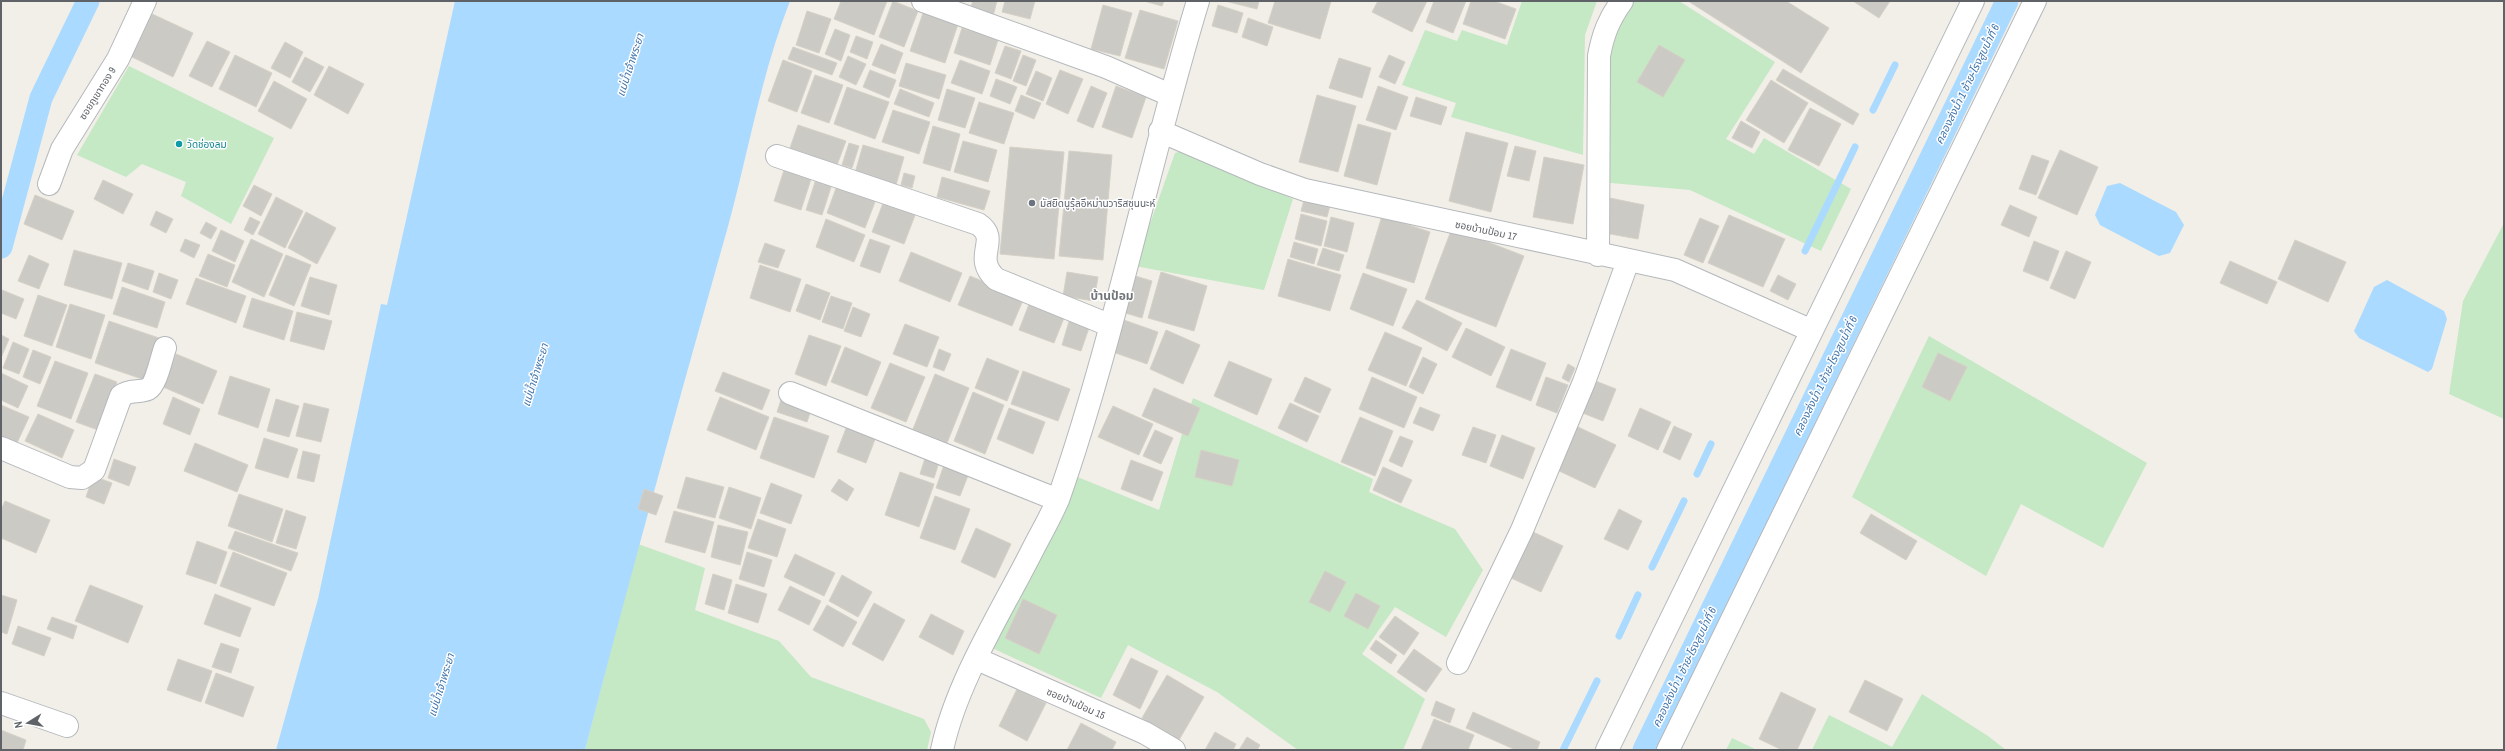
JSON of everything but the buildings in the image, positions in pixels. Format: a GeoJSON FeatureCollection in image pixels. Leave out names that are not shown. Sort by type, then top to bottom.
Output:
{"type":"FeatureCollection","features":[{"type":"Feature","properties":{"kind":"street","name":"ซอยภูเขาทอง 9"},"geometry":{"type":"LineString","coordinates":[[49,184],[62,149],[118,59],[145,1]]}},
{"type":"Feature","properties":{"kind":"street"},"geometry":{"type":"LineString","coordinates":[[923,1],[1106,67],[1170,95]]}},
{"type":"Feature","properties":{"kind":"street"},"geometry":{"type":"LineString","coordinates":[[942,750],[947,728],[977,659],[1058,500],[1109,325],[1160,131],[1198,1]]}},
{"type":"Feature","properties":{"kind":"street"},"geometry":{"type":"LineString","coordinates":[[1598,255],[1599,56],[1602,36],[1609,19],[1622,1]]}},
{"type":"Feature","properties":{"kind":"street"},"geometry":{"type":"LineString","coordinates":[[1607,750],[1810,330],[1973,1]]}},
{"type":"Feature","properties":{"kind":"street"},"geometry":{"type":"LineString","coordinates":[[1668,750],[2035,1]]}},
{"type":"Feature","properties":{"kind":"street","name":"ซอยบ้านป้อม 17"},"geometry":{"type":"LineString","coordinates":[[1160,131],[1260,174],[1305,190],[1598,255],[1675,270],[1810,330]]}},
{"type":"Feature","properties":{"kind":"street"},"geometry":{"type":"LineString","coordinates":[[777,156],[978,224],[984,228],[989,236],[984,262],[988,271],[996,279],[1109,325]]}},
{"type":"Feature","properties":{"kind":"street"},"geometry":{"type":"LineString","coordinates":[[1458,663],[1522,530],[1584,382],[1628,261]]}},
{"type":"Feature","properties":{"kind":"street"},"geometry":{"type":"LineString","coordinates":[[1,448],[70,478],[82,478],[94,470],[121,396],[127,392],[148,389],[153,384],[165,348]]}},
{"type":"Feature","properties":{"kind":"street"},"geometry":{"type":"LineString","coordinates":[[790,393],[1058,500]]}},
{"type":"Feature","properties":{"kind":"street","name":"ซอยบ้านป้อม 15"},"geometry":{"type":"LineString","coordinates":[[977,659],[1145,733],[1174,750]]}},
{"type":"Feature","properties":{"kind":"street"},"geometry":{"type":"LineString","coordinates":[[1,703],[67,726]]}},
{"type":"Feature","properties":{"kind":"green space"},"geometry":{"type":"Polygon","coordinates":[[[1522,1],[1597,1],[1585,35],[1583,155],[1451,117],[1456,103],[1402,85],[1425,30],[1457,41],[1462,30],[1507,45],[1522,1]]]}},
{"type":"Feature","properties":{"kind":"green space"},"geometry":{"type":"Polygon","coordinates":[[[1620,1],[1679,1],[1775,62],[1726,139],[1754,154],[1764,138],[1851,189],[1821,251],[1690,190],[1600,182],[1604,35],[1620,1]]]}},
{"type":"Feature","properties":{"kind":"green space"},"geometry":{"type":"Polygon","coordinates":[[[129,66],[274,138],[231,224],[181,196],[186,182],[142,164],[126,177],[77,155],[129,66]]]}},
{"type":"Feature","properties":{"kind":"green space"},"geometry":{"type":"Polygon","coordinates":[[[1185,150],[1293,199],[1264,290],[1135,266],[1175,153],[1185,150]]]}},
{"type":"Feature","properties":{"kind":"green space"},"geometry":{"type":"Polygon","coordinates":[[[2504,223],[2504,419],[2449,394],[2463,301],[2504,223]]]}},
{"type":"Feature","properties":{"kind":"green space"},"geometry":{"type":"Polygon","coordinates":[[[1929,336],[2147,463],[2103,548],[2021,504],[1986,576],[1852,497],[1929,336]]]}},
{"type":"Feature","properties":{"kind":"green space"},"geometry":{"type":"Polygon","coordinates":[[[1193,398],[1373,479],[1369,492],[1455,529],[1483,570],[1446,637],[1395,607],[1362,654],[1425,699],[1403,750],[1298,750],[1217,692],[1128,645],[1101,698],[992,648],[1075,476],[1159,510],[1193,398]]]}},
{"type":"Feature","properties":{"kind":"green space"},"geometry":{"type":"Polygon","coordinates":[[[638,544],[705,568],[695,610],[779,641],[811,677],[924,719],[931,732],[927,750],[585,750],[638,544]]]}},
{"type":"Feature","properties":{"kind":"green space"},"geometry":{"type":"Polygon","coordinates":[[[1922,694],[1988,736],[2006,750],[1812,750],[1829,715],[1892,747],[1922,694]]]}},
{"type":"Feature","properties":{"kind":"green space"},"geometry":{"type":"Polygon","coordinates":[[[1732,738],[1757,750],[1726,750],[1732,738]]]}},
{"type":"Feature","properties":{"kind":"water","name":"แม่น้ำเจ้าพระยา"},"geometry":{"type":"Polygon","coordinates":[[[455,1],[790,1],[763,86],[735,201],[654,490],[585,750],[276,750],[318,599],[381,304],[387,305],[455,1]]]}},
{"type":"Feature","properties":{"kind":"water"},"geometry":{"type":"Polygon","coordinates":[[[2120,183],[2176,212],[2184,225],[2170,253],[2159,256],[2100,225],[2095,215],[2107,186],[2120,183]]]}},
{"type":"Feature","properties":{"kind":"water"},"geometry":{"type":"Polygon","coordinates":[[[2387,280],[2444,311],[2447,319],[2432,369],[2428,372],[2359,338],[2354,331],[2374,287],[2387,280]]]}},
{"type":"Feature","properties":{"kind":"waterway"},"geometry":{"type":"LineString","coordinates":[[1,247],[41,98],[88,1]]}},
{"type":"Feature","properties":{"kind":"waterway","name":"คลองส่งน้ำ 1 ซ้าย-โรงสูบน้ำที่ 6"},"geometry":{"type":"LineString","coordinates":[[1644,750],[2007,1]]}},
{"type":"Feature","properties":{"kind":"waterway"},"geometry":{"type":"LineString","coordinates":[[1873,110],[1895,65]]}},
{"type":"Feature","properties":{"kind":"waterway"},"geometry":{"type":"LineString","coordinates":[[1805,251],[1855,147]]}},
{"type":"Feature","properties":{"kind":"waterway"},"geometry":{"type":"LineString","coordinates":[[1697,474],[1711,444]]}},
{"type":"Feature","properties":{"kind":"waterway"},"geometry":{"type":"LineString","coordinates":[[1652,567],[1684,501]]}},
{"type":"Feature","properties":{"kind":"waterway"},"geometry":{"type":"LineString","coordinates":[[1619,636],[1638,595]]}},
{"type":"Feature","properties":{"kind":"waterway"},"geometry":{"type":"LineString","coordinates":[[1563,750],[1597,681]]}},
{"type":"Feature","properties":{"kind":"place","name":"วัดช่องลม"},"geometry":{"type":"Point","coordinates":[179,144]}},
{"type":"Feature","properties":{"kind":"place","name":"มัสยิดนูรุ้ลอีหม่านวาริสซุนนะห์"},"geometry":{"type":"Point","coordinates":[1032,203]}},
{"type":"Feature","properties":{"kind":"district","name":"บ้านป้อม"},"geometry":{"type":"Point","coordinates":[1112,296]}}]}
